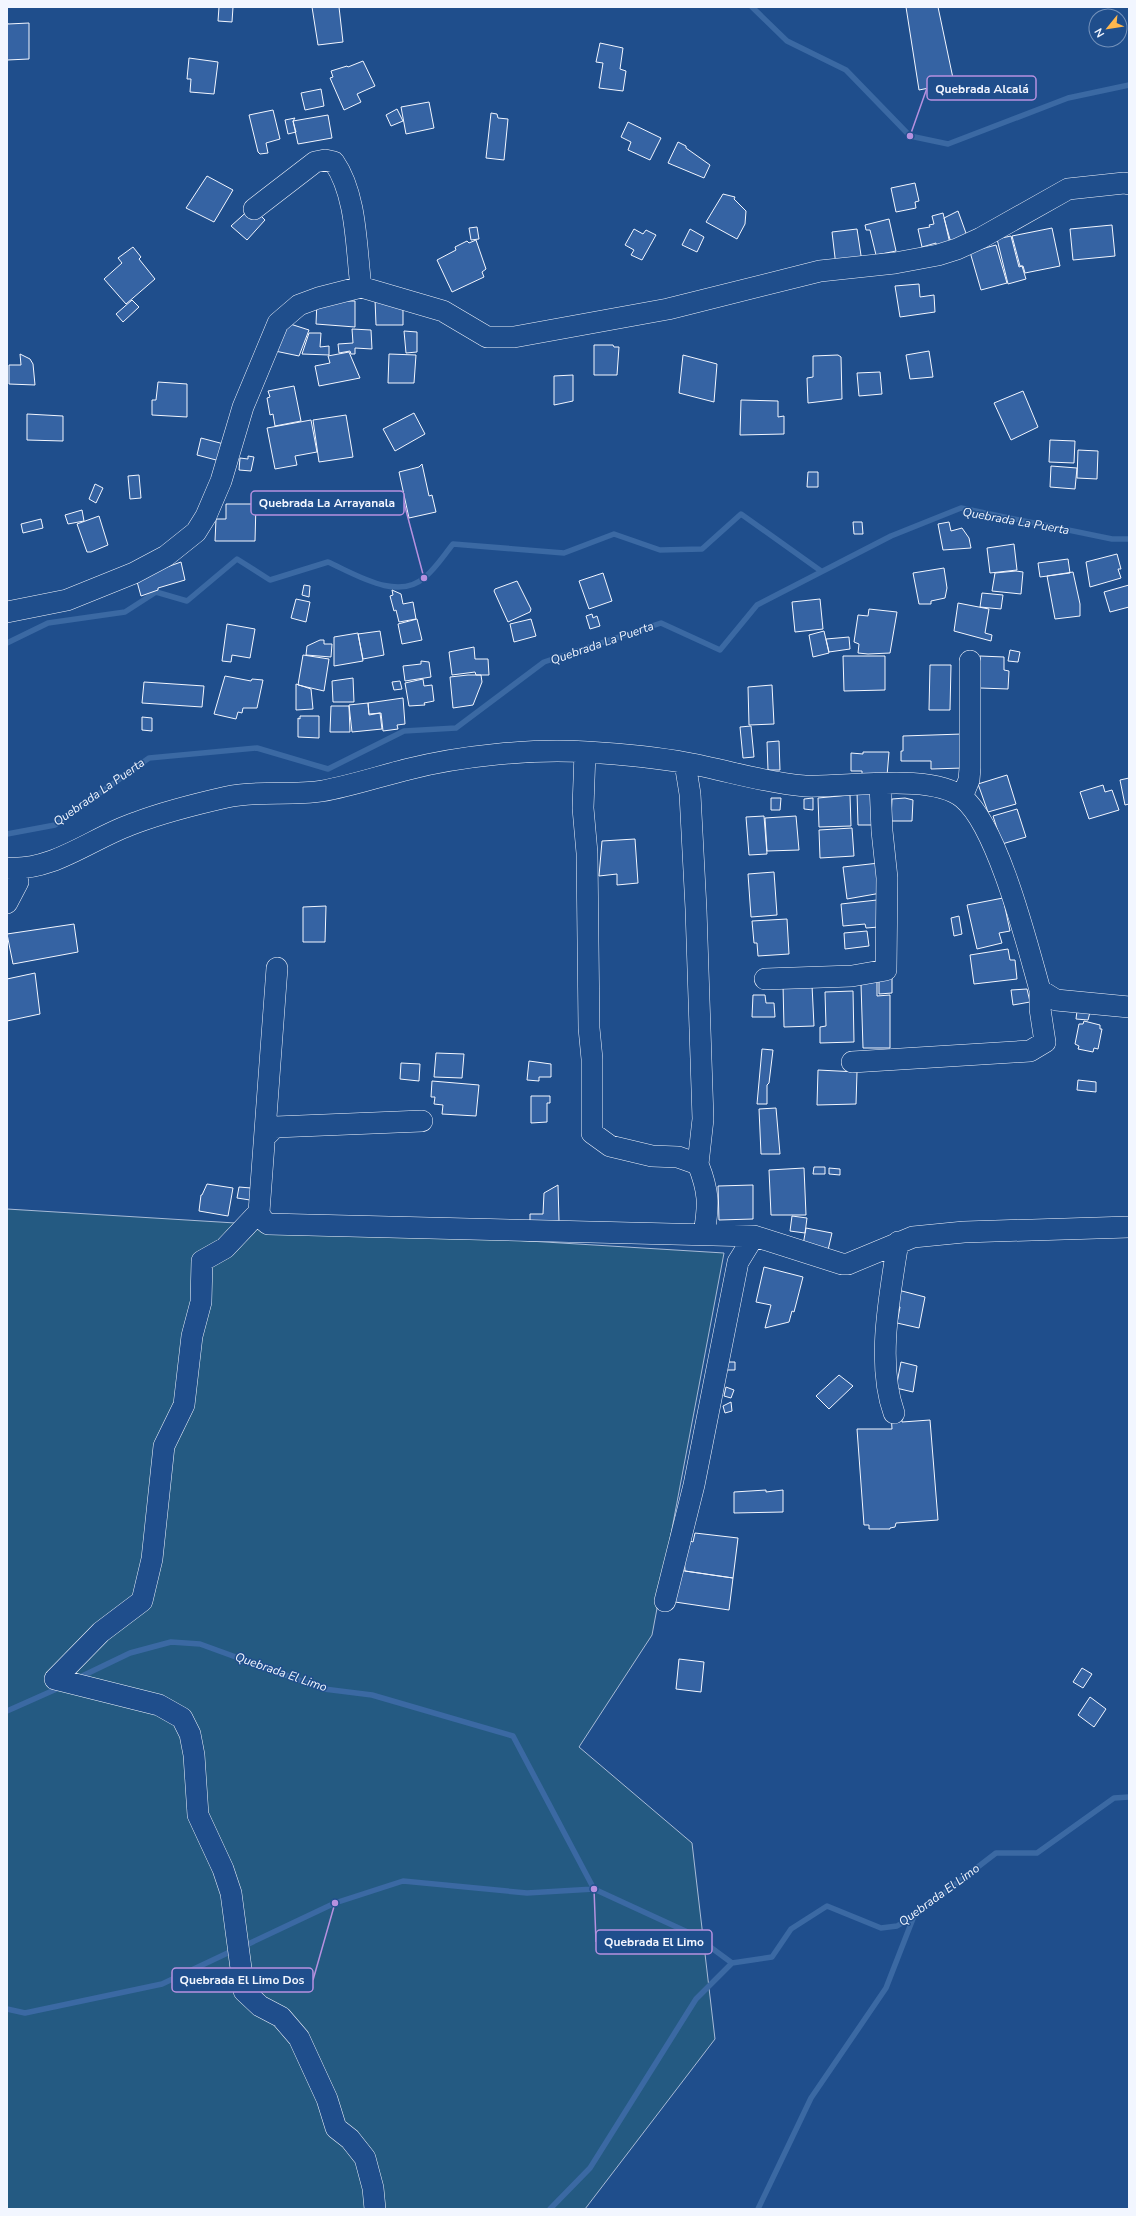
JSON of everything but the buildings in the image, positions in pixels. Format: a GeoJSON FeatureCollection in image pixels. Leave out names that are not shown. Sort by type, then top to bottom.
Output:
{"type":"FeatureCollection","features":[{"type":"Feature","properties":{"kind":"street"},"geometry":{"type":"LineString","coordinates":[[254,209],[315,162],[325,160],[334,162],[347,185],[351,204],[361,287]]}},
{"type":"Feature","properties":{"kind":"street"},"geometry":{"type":"LineString","coordinates":[[7,612],[40,607],[73,598],[134,573],[166,556],[185,543],[200,528],[221,481],[243,408],[278,324],[299,305],[318,298],[361,287],[442,310],[487,337],[514,337],[668,309],[820,271],[924,258],[956,249],[981,238],[1068,189],[1124,182],[1129,184]]}},
{"type":"Feature","properties":{"kind":"street"},"geometry":{"type":"LineString","coordinates":[[962,797],[969,780],[970,768],[970,661]]}},
{"type":"Feature","properties":{"kind":"street"},"geometry":{"type":"LineString","coordinates":[[7,903],[18,882],[11,869],[50,862],[133,823],[230,796],[322,791],[412,768],[484,756],[563,751],[585,752],[686,763],[787,784],[807,786],[921,784],[937,786],[950,790],[962,797],[979,819],[996,852],[1022,928],[1040,990],[1040,1010],[1045,1042],[1030,1051],[852,1062]]}},
{"type":"Feature","properties":{"kind":"street"},"geometry":{"type":"LineString","coordinates":[[585,752],[583,808],[587,853],[588,1028],[592,1059],[592,1133],[610,1146],[652,1156],[678,1157],[698,1164]]}},
{"type":"Feature","properties":{"kind":"street"},"geometry":{"type":"LineString","coordinates":[[686,763],[690,794],[696,909],[703,1119],[698,1164],[707,1186],[708,1209],[704,1234]]}},
{"type":"Feature","properties":{"kind":"street"},"geometry":{"type":"LineString","coordinates":[[765,979],[852,976],[886,970],[887,878],[882,831],[880,784]]}},
{"type":"Feature","properties":{"kind":"street"},"geometry":{"type":"LineString","coordinates":[[277,968],[260,1212],[262,1219],[268,1224],[754,1236],[842,1264],[856,1262],[898,1242],[913,1237],[964,1232],[1129,1227]]}},
{"type":"Feature","properties":{"kind":"street"},"geometry":{"type":"LineString","coordinates":[[1040,990],[1056,1000],[1129,1007]]}},
{"type":"Feature","properties":{"kind":"street"},"geometry":{"type":"LineString","coordinates":[[265,1137],[275,1127],[422,1121]]}},
{"type":"Feature","properties":{"kind":"street"},"geometry":{"type":"LineString","coordinates":[[260,1212],[225,1248],[202,1261],[201,1302],[192,1336],[184,1405],[164,1446],[152,1559],[142,1601],[101,1632],[55,1679],[159,1705],[182,1718],[190,1734],[194,1755],[198,1814],[223,1869],[231,1893],[244,1991],[260,2006],[281,2017],[299,2038],[328,2099],[336,2128],[350,2139],[365,2158],[373,2188],[374,2209]]}},
{"type":"Feature","properties":{"kind":"street"},"geometry":{"type":"LineString","coordinates":[[665,1601],[694,1485],[738,1262],[754,1236]]}},
{"type":"Feature","properties":{"kind":"street"},"geometry":{"type":"LineString","coordinates":[[894,1413],[888,1395],[887,1311],[898,1242]]}},
{"type":"Feature","properties":{"kind":"shaded area"},"geometry":{"type":"Polygon","coordinates":[[[7,1209],[724,1253],[652,1635],[579,1747],[692,1843],[715,2039],[585,2209],[7,2209],[7,1209]]]}},
{"type":"Feature","properties":{"kind":"waterway"},"geometry":{"type":"LineString","coordinates":[[752,7],[787,41],[846,70],[910,136],[948,144],[1068,98],[1129,85]]}},
{"type":"Feature","properties":{"kind":"waterway","name":"Quebrada La Puerta"},"geometry":{"type":"LineString","coordinates":[[7,834],[55,825],[149,758],[257,748],[328,769],[404,731],[456,728],[544,662],[661,623],[720,650],[757,605],[891,536],[961,508],[1112,539],[1129,539]]}},
{"type":"Feature","properties":{"kind":"waterway"},"geometry":{"type":"LineString","coordinates":[[7,643],[48,623],[125,612],[156,592],[187,601],[237,559],[270,580],[328,562],[363,579],[390,586],[402,587],[414,584],[425,577],[436,566],[453,544],[564,553],[614,534],[660,550],[702,549],[741,514],[821,571]]}},
{"type":"Feature","properties":{"kind":"waterway","name":"Quebrada El Limo"},"geometry":{"type":"LineString","coordinates":[[78,1678],[130,1653],[171,1642],[200,1644],[324,1689],[372,1695],[513,1736],[594,1889],[694,1935],[732,1963],[772,1957],[791,1929],[827,1906],[881,1928],[897,1926],[914,1916],[996,1853],[1037,1853],[1114,1798],[1129,1797]]}},
{"type":"Feature","properties":{"kind":"waterway","name":"Quebrada El Limo"},"geometry":{"type":"LineString","coordinates":[[7,1711],[61,1687]]}},
{"type":"Feature","properties":{"kind":"waterway"},"geometry":{"type":"LineString","coordinates":[[242,1947],[335,1903],[403,1881],[527,1893],[594,1889]]}},
{"type":"Feature","properties":{"kind":"waterway"},"geometry":{"type":"LineString","coordinates":[[758,2209],[811,2098],[886,1988],[914,1916]]}},
{"type":"Feature","properties":{"kind":"waterway"},"geometry":{"type":"LineString","coordinates":[[7,2009],[25,2013],[162,1984],[234,1950]]}},
{"type":"Feature","properties":{"kind":"waterway"},"geometry":{"type":"LineString","coordinates":[[550,2209],[590,2168],[696,1999],[732,1963]]}},
{"type":"Feature","properties":{"kind":"place","name":"Quebrada Alcalá"},"geometry":{"type":"Point","coordinates":[910,136]}},
{"type":"Feature","properties":{"kind":"place","name":"Quebrada La Arrayanala"},"geometry":{"type":"Point","coordinates":[424,578]}},
{"type":"Feature","properties":{"kind":"place","name":"Quebrada El Limo"},"geometry":{"type":"Point","coordinates":[594,1889]}},
{"type":"Feature","properties":{"kind":"place","name":"Quebrada El Limo Dos"},"geometry":{"type":"Point","coordinates":[335,1903]}}]}
